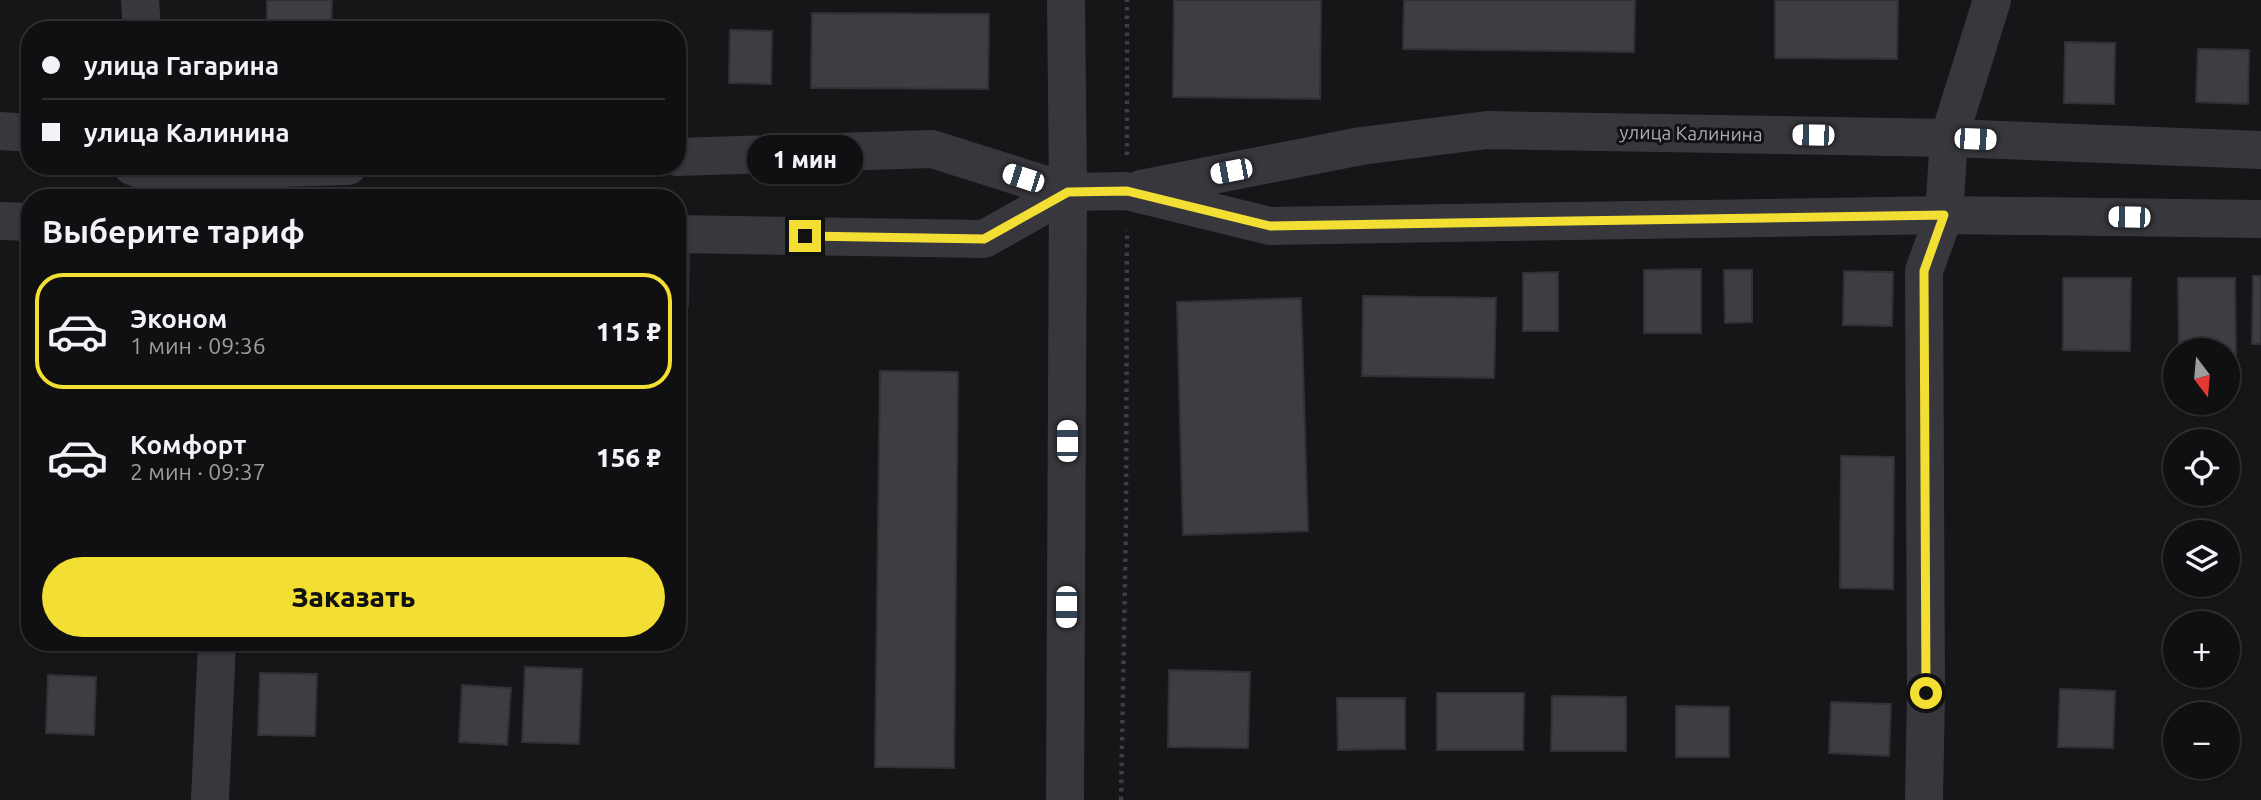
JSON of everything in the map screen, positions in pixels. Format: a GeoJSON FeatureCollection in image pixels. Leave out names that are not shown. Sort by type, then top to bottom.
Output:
{"type":"FeatureCollection","features":[{"type":"Feature","properties":{"kind":"street"},"geometry":{"type":"LineString","coordinates":[[140,0],[141,21]]}},
{"type":"Feature","properties":{"kind":"street"},"geometry":{"type":"LineString","coordinates":[[1065,800],[1068,192],[1066,0]]}},
{"type":"Feature","properties":{"kind":"street"},"geometry":{"type":"LineString","coordinates":[[1924,800],[1924,271],[1944,215],[1949,138],[1992,0]]}},
{"type":"Feature","properties":{"kind":"street","name":"улица Калинина"},"geometry":{"type":"LineString","coordinates":[[686,157],[932,149],[1068,192],[1127,191],[1361,146],[1487,130],[1949,138],[2261,150]]}},
{"type":"Feature","properties":{"kind":"street"},"geometry":{"type":"LineString","coordinates":[[0,131],[21,132]]}},
{"type":"Feature","properties":{"kind":"street"},"geometry":{"type":"LineString","coordinates":[[145,176],[165,175]]}},
{"type":"Feature","properties":{"kind":"street","name":"улица Калинина"},"geometry":{"type":"LineString","coordinates":[[1127,191],[1270,226],[1944,215],[2261,219]]}},
{"type":"Feature","properties":{"kind":"street","name":"улица Калинина"},"geometry":{"type":"LineString","coordinates":[[686,234],[984,239],[1068,192]]}},
{"type":"Feature","properties":{"kind":"street"},"geometry":{"type":"LineString","coordinates":[[0,221],[21,222]]}},
{"type":"Feature","properties":{"kind":"street"},"geometry":{"type":"LineString","coordinates":[[211,800],[217,651]]}},
{"type":"Feature","properties":{"kind":"path"},"geometry":{"type":"LineString","coordinates":[[1121,800],[1126,540],[1127,0]]}},
{"type":"Feature","properties":{"kind":"building"},"geometry":{"type":"Polygon","coordinates":[[[267,0],[332,0],[331,21],[267,21],[267,0]]]}},
{"type":"Feature","properties":{"kind":"building"},"geometry":{"type":"Polygon","coordinates":[[[1174,0],[1321,0],[1320,99],[1173,97],[1174,0]]]}},
{"type":"Feature","properties":{"kind":"building"},"geometry":{"type":"Polygon","coordinates":[[[1404,0],[1635,0],[1634,52],[1403,49],[1404,0]]]}},
{"type":"Feature","properties":{"kind":"building"},"geometry":{"type":"Polygon","coordinates":[[[1775,0],[1898,0],[1897,59],[1775,58],[1775,0]]]}},
{"type":"Feature","properties":{"kind":"building"},"geometry":{"type":"Polygon","coordinates":[[[812,13],[989,14],[988,89],[811,88],[812,13]]]}},
{"type":"Feature","properties":{"kind":"building"},"geometry":{"type":"Polygon","coordinates":[[[730,30],[772,31],[771,84],[729,83],[730,30]]]}},
{"type":"Feature","properties":{"kind":"building"},"geometry":{"type":"Polygon","coordinates":[[[2065,42],[2115,43],[2114,104],[2064,103],[2065,42]]]}},
{"type":"Feature","properties":{"kind":"building"},"geometry":{"type":"Polygon","coordinates":[[[2198,49],[2249,50],[2248,104],[2196,102],[2198,49]]]}},
{"type":"Feature","properties":{"kind":"building"},"geometry":{"type":"Polygon","coordinates":[[[686,254],[689,254],[686,306],[686,254]]]}},
{"type":"Feature","properties":{"kind":"building"},"geometry":{"type":"Polygon","coordinates":[[[1701,269],[1701,333],[1644,333],[1644,270],[1701,269]]]}},
{"type":"Feature","properties":{"kind":"building"},"geometry":{"type":"Polygon","coordinates":[[[1724,270],[1752,270],[1752,322],[1725,323],[1724,270]]]}},
{"type":"Feature","properties":{"kind":"building"},"geometry":{"type":"Polygon","coordinates":[[[1844,271],[1893,272],[1892,326],[1843,325],[1844,271]]]}},
{"type":"Feature","properties":{"kind":"building"},"geometry":{"type":"Polygon","coordinates":[[[1558,272],[1558,331],[1523,331],[1523,273],[1558,272]]]}},
{"type":"Feature","properties":{"kind":"building"},"geometry":{"type":"Polygon","coordinates":[[[2253,276],[2261,276],[2261,344],[2252,344],[2253,276]]]}},
{"type":"Feature","properties":{"kind":"building"},"geometry":{"type":"Polygon","coordinates":[[[2063,278],[2131,278],[2130,351],[2063,350],[2063,278]]]}},
{"type":"Feature","properties":{"kind":"building"},"geometry":{"type":"Polygon","coordinates":[[[2178,278],[2235,278],[2236,338],[2179,338],[2178,278]]]}},
{"type":"Feature","properties":{"kind":"building"},"geometry":{"type":"Polygon","coordinates":[[[1363,296],[1496,298],[1494,378],[1362,376],[1363,296]]]}},
{"type":"Feature","properties":{"kind":"building"},"geometry":{"type":"Polygon","coordinates":[[[1301,298],[1308,531],[1183,535],[1177,302],[1301,298]]]}},
{"type":"Feature","properties":{"kind":"building"},"geometry":{"type":"Polygon","coordinates":[[[880,371],[958,372],[954,768],[875,767],[880,371]]]}},
{"type":"Feature","properties":{"kind":"building"},"geometry":{"type":"Polygon","coordinates":[[[1841,456],[1894,457],[1893,589],[1840,588],[1841,456]]]}},
{"type":"Feature","properties":{"kind":"building"},"geometry":{"type":"Polygon","coordinates":[[[525,667],[582,669],[579,744],[522,742],[525,667]]]}},
{"type":"Feature","properties":{"kind":"building"},"geometry":{"type":"Polygon","coordinates":[[[1169,670],[1250,672],[1248,748],[1168,747],[1169,670]]]}},
{"type":"Feature","properties":{"kind":"building"},"geometry":{"type":"Polygon","coordinates":[[[260,673],[317,674],[315,736],[258,735],[260,673]]]}},
{"type":"Feature","properties":{"kind":"building"},"geometry":{"type":"Polygon","coordinates":[[[48,675],[96,677],[94,735],[46,733],[48,675]]]}},
{"type":"Feature","properties":{"kind":"building"},"geometry":{"type":"Polygon","coordinates":[[[462,685],[511,688],[507,745],[459,742],[462,685]]]}},
{"type":"Feature","properties":{"kind":"building"},"geometry":{"type":"Polygon","coordinates":[[[2060,689],[2115,691],[2113,748],[2058,747],[2060,689]]]}},
{"type":"Feature","properties":{"kind":"building"},"geometry":{"type":"Polygon","coordinates":[[[1437,693],[1524,693],[1523,750],[1437,750],[1437,693]]]}},
{"type":"Feature","properties":{"kind":"building"},"geometry":{"type":"Polygon","coordinates":[[[1552,696],[1626,697],[1626,751],[1551,751],[1552,696]]]}},
{"type":"Feature","properties":{"kind":"building"},"geometry":{"type":"Polygon","coordinates":[[[1337,698],[1405,698],[1405,749],[1338,750],[1337,698]]]}},
{"type":"Feature","properties":{"kind":"building"},"geometry":{"type":"Polygon","coordinates":[[[1831,702],[1891,704],[1889,756],[1829,753],[1831,702]]]}},
{"type":"Feature","properties":{"kind":"building"},"geometry":{"type":"Polygon","coordinates":[[[1676,706],[1729,707],[1729,757],[1676,757],[1676,706]]]}},
{"type":"Feature","properties":{"kind":"route"},"geometry":{"type":"LineString","coordinates":[[805,236],[984,239],[1068,192],[1127,191],[1270,226],[1944,215],[1924,271],[1926,693]]}}]}
